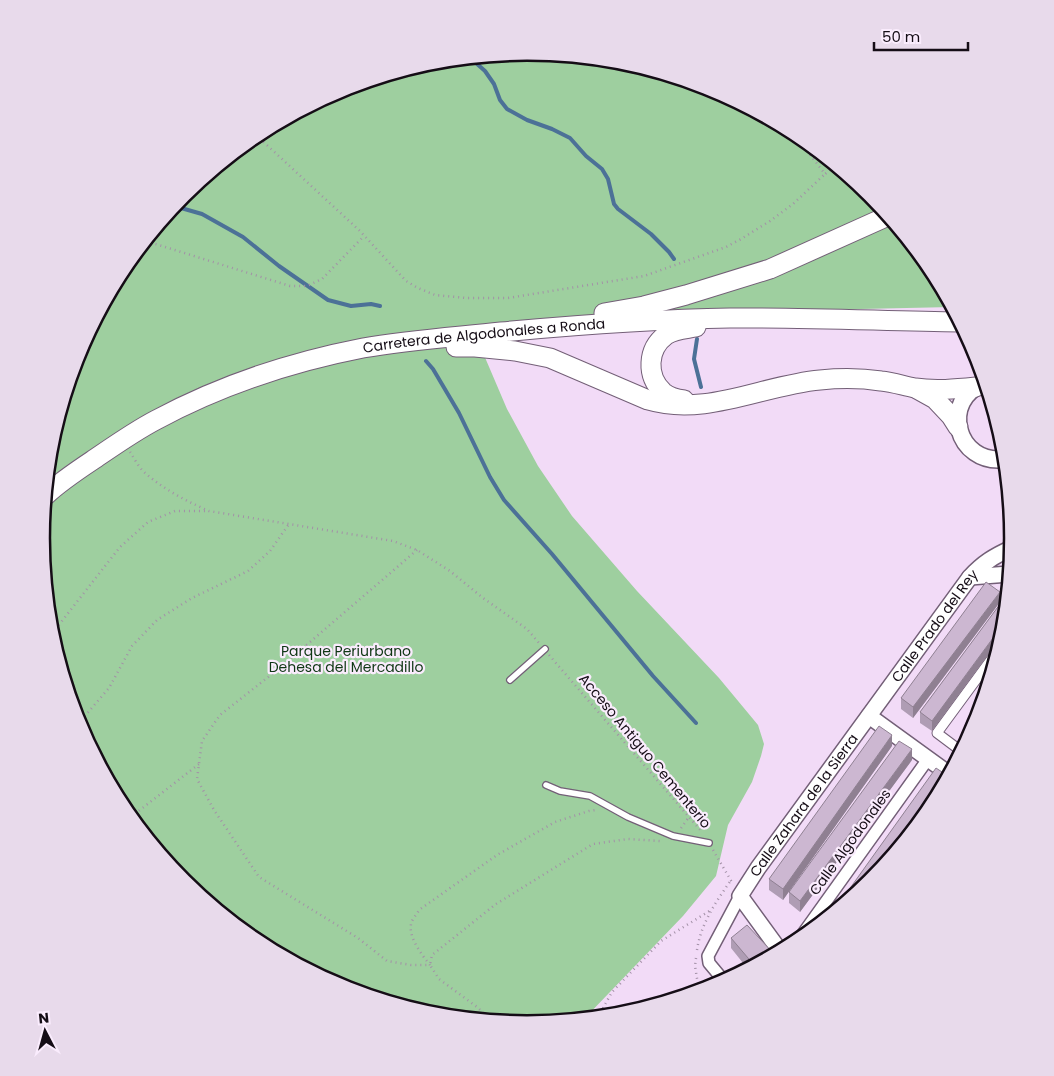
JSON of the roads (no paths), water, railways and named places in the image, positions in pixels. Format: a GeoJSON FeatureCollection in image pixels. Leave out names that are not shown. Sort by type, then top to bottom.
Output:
{"type":"FeatureCollection","features":[{"type":"Feature","properties":{"kind":"main road"},"geometry":{"type":"LineString","coordinates":[[531,329],[570,317],[644,306],[686,296],[770,269],[882,219]]}},
{"type":"Feature","properties":{"kind":"main road"},"geometry":{"type":"LineString","coordinates":[[692,404],[674,399],[664,393],[656,384],[650,362],[653,351],[659,341],[678,329],[688,329],[732,318]]}},
{"type":"Feature","properties":{"kind":"main road","name":"Carretera de Algodonales a Ronda"},"geometry":{"type":"LineString","coordinates":[[53,489],[123,440],[156,420],[227,387],[292,364],[366,348],[413,341],[531,329],[670,319],[732,318],[952,322]]}},
{"type":"Feature","properties":{"kind":"main road"},"geometry":{"type":"LineString","coordinates":[[413,341],[444,347],[475,347],[515,351],[550,358],[648,400],[678,405],[723,401],[792,384],[819,380],[858,379],[882,381],[916,388],[946,390],[978,384]]}},
{"type":"Feature","properties":{"kind":"main road"},"geometry":{"type":"LineString","coordinates":[[958,427],[958,415],[961,404],[967,395],[979,385]]}},
{"type":"Feature","properties":{"kind":"main road"},"geometry":{"type":"LineString","coordinates":[[916,388],[935,400],[951,416],[969,448],[979,455],[997,459]]}},
{"type":"Feature","properties":{"kind":"street","name":"Calle Prado del Rey"},"geometry":{"type":"LineString","coordinates":[[869,716],[970,577],[983,564],[1004,552]]}},
{"type":"Feature","properties":{"kind":"street"},"geometry":{"type":"LineString","coordinates":[[970,577],[1002,575]]}},
{"type":"Feature","properties":{"kind":"street"},"geometry":{"type":"LineString","coordinates":[[956,747],[937,733],[987,665]]}},
{"type":"Feature","properties":{"kind":"street"},"geometry":{"type":"LineString","coordinates":[[869,716],[944,770]]}},
{"type":"Feature","properties":{"kind":"street","name":"Calle Zahara de la Sierra"},"geometry":{"type":"LineString","coordinates":[[740,896],[758,868],[869,716]]}},
{"type":"Feature","properties":{"kind":"street","name":"Calle Algodonales"},"geometry":{"type":"LineString","coordinates":[[814,918],[928,759]]}},
{"type":"Feature","properties":{"kind":"street"},"geometry":{"type":"LineString","coordinates":[[719,975],[709,963],[708,956],[740,896],[775,945]]}},
{"type":"Feature","properties":{"kind":"lane"},"geometry":{"type":"LineString","coordinates":[[510,680],[545,649]]}},
{"type":"Feature","properties":{"kind":"lane"},"geometry":{"type":"LineString","coordinates":[[546,785],[560,791],[590,796],[628,817],[673,836],[709,844]]}},
{"type":"Feature","properties":{"kind":"waterway"},"geometry":{"type":"LineString","coordinates":[[477,64],[485,71],[494,84],[500,100],[507,109],[527,120],[570,138],[586,156],[602,169],[608,179],[614,204],[651,234],[674,259]]}},
{"type":"Feature","properties":{"kind":"waterway"},"geometry":{"type":"LineString","coordinates":[[183,208],[202,214],[243,237],[279,266],[328,300],[351,306],[371,304],[380,306]]}},
{"type":"Feature","properties":{"kind":"waterway"},"geometry":{"type":"LineString","coordinates":[[697,339],[694,359],[701,387]]}},
{"type":"Feature","properties":{"kind":"waterway"},"geometry":{"type":"LineString","coordinates":[[426,361],[433,369],[459,413],[490,477],[504,500],[552,554],[653,676],[696,723]]}},
{"type":"Feature","properties":{"kind":"park label","name":"Parque Periurbano Dehesa del Mercadillo"},"geometry":{"type":"Point","coordinates":[346,660]}}]}
